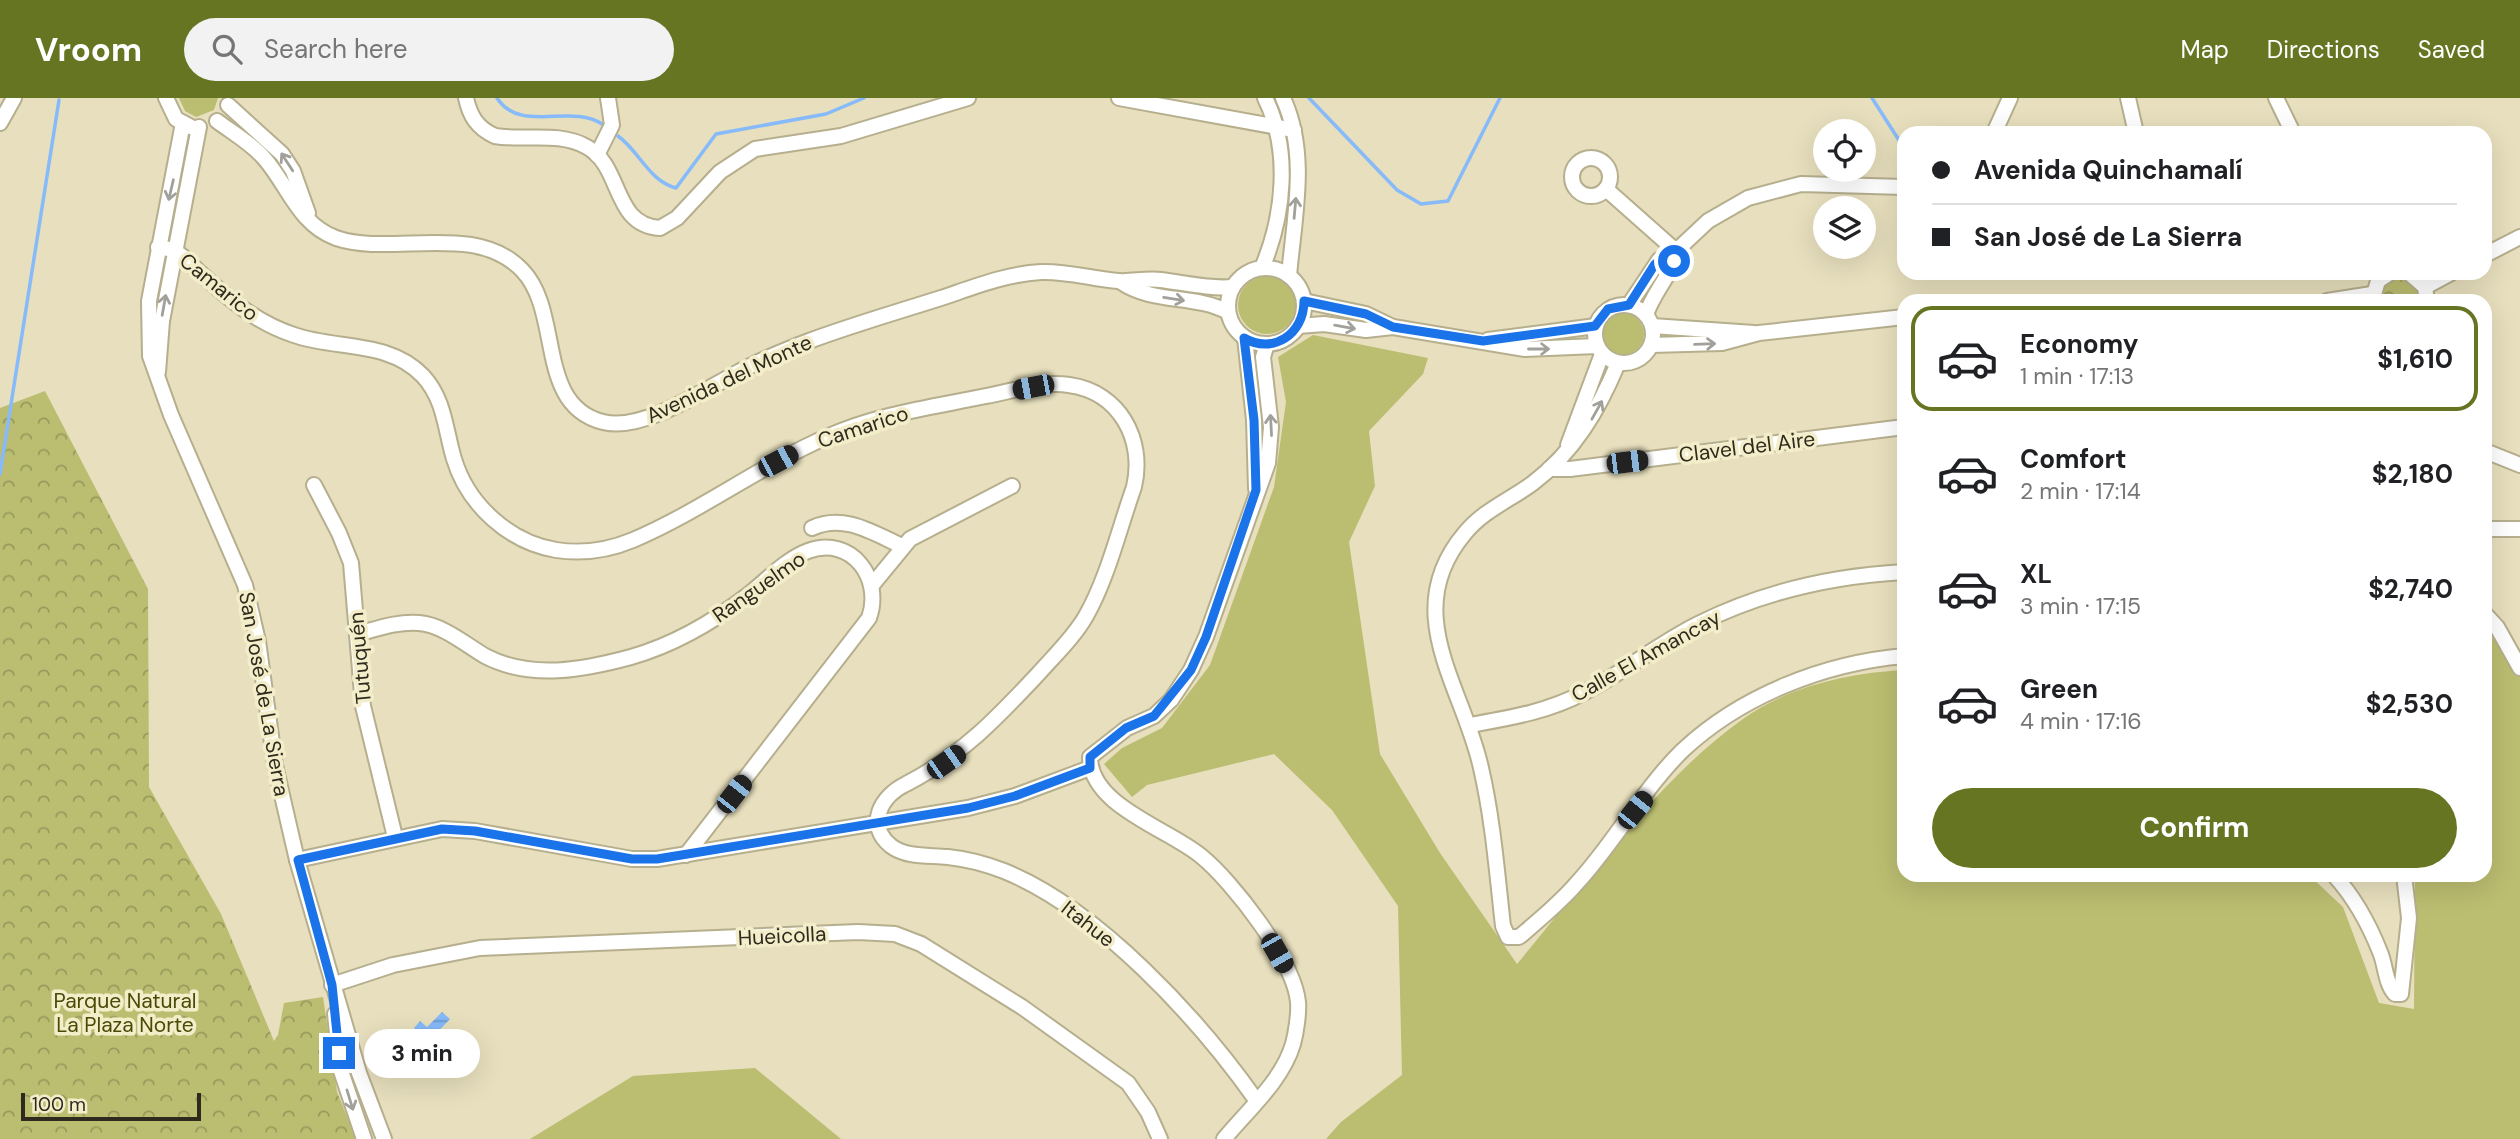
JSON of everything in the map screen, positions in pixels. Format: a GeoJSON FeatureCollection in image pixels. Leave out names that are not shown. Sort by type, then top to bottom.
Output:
{"type":"FeatureCollection","features":[{"type":"Feature","properties":{"kind":"street"},"geometry":{"type":"LineString","coordinates":[[0,123],[15,98]]}},
{"type":"Feature","properties":{"kind":"street"},"geometry":{"type":"LineString","coordinates":[[166,98],[171,113],[183,123],[199,127],[217,121],[229,102],[282,154],[293,172],[314,224]]}},
{"type":"Feature","properties":{"kind":"street"},"geometry":{"type":"LineString","coordinates":[[466,98],[472,118],[485,132],[495,136],[565,139],[597,155],[629,215],[640,224],[660,228],[677,218],[720,172],[755,149],[841,136],[968,98]]}},
{"type":"Feature","properties":{"kind":"street"},"geometry":{"type":"LineString","coordinates":[[597,155],[612,125],[608,98]]}},
{"type":"Feature","properties":{"kind":"street"},"geometry":{"type":"LineString","coordinates":[[1119,98],[1294,130]]}},
{"type":"Feature","properties":{"kind":"street"},"geometry":{"type":"LineString","coordinates":[[1262,268],[1280,200],[1281,160],[1277,128],[1265,98]]}},
{"type":"Feature","properties":{"kind":"street"},"geometry":{"type":"LineString","coordinates":[[1283,98],[1294,130],[1298,174],[1289,276]]}},
{"type":"Feature","properties":{"kind":"street"},"geometry":{"type":"LineString","coordinates":[[1997,126],[2010,98]]}},
{"type":"Feature","properties":{"kind":"street"},"geometry":{"type":"LineString","coordinates":[[2128,98],[2134,126]]}},
{"type":"Feature","properties":{"kind":"street"},"geometry":{"type":"LineString","coordinates":[[2276,98],[2290,126]]}},
{"type":"Feature","properties":{"kind":"street","name":"Avenida del Monte"},"geometry":{"type":"LineString","coordinates":[[217,121],[262,155],[297,208],[314,224],[342,240],[472,245],[504,256],[522,270],[541,300],[556,371],[566,396],[583,413],[609,424],[644,419],[748,367],[823,336],[997,280],[1054,272],[1121,282],[1149,279],[1214,288],[1233,287]]}},
{"type":"Feature","properties":{"kind":"street","name":"San José de La Sierra"},"geometry":{"type":"LineString","coordinates":[[183,123],[149,301],[150,356],[171,415],[245,585],[258,641],[275,765],[298,860],[359,1073],[384,1139]]}},
{"type":"Feature","properties":{"kind":"street","name":"San José de La Sierra"},"geometry":{"type":"LineString","coordinates":[[158,373],[162,321],[199,127]]}},
{"type":"Feature","properties":{"kind":"street"},"geometry":{"type":"LineString","coordinates":[[1483,341],[1595,326],[1608,309],[1629,305],[1655,264],[1676,251],[1720,212],[1774,188],[1814,183],[1897,187]]}},
{"type":"Feature","properties":{"kind":"street"},"geometry":{"type":"LineString","coordinates":[[1606,189],[1676,251]]}},
{"type":"Feature","properties":{"kind":"street"},"geometry":{"type":"LineString","coordinates":[[2492,251],[2520,237]]}},
{"type":"Feature","properties":{"kind":"street","name":"Camarico"},"geometry":{"type":"LineString","coordinates":[[158,247],[174,250],[235,304],[266,324],[312,340],[388,353],[415,368],[429,383],[441,404],[454,459],[473,498],[513,534],[553,549],[594,551],[633,540],[809,444],[879,418],[1056,384],[1090,391],[1110,403],[1124,417],[1133,434],[1138,470],[1086,616],[1070,638],[980,735],[946,762],[890,793],[879,810],[877,823]]}},
{"type":"Feature","properties":{"kind":"street"},"geometry":{"type":"LineString","coordinates":[[1298,326],[1324,324],[1366,330],[1393,327],[1525,349],[1599,350],[1618,363],[1641,358],[1651,345],[1649,320],[1656,291],[1672,266],[1676,251]]}},
{"type":"Feature","properties":{"kind":"street"},"geometry":{"type":"LineString","coordinates":[[1262,268],[1276,269],[1289,276],[1300,290],[1304,301],[1298,326],[1285,339],[1267,344],[1244,338],[1228,312],[1233,287],[1248,272],[1262,268]]}},
{"type":"Feature","properties":{"kind":"street"},"geometry":{"type":"LineString","coordinates":[[2415,280],[2426,294],[2443,280]]}},
{"type":"Feature","properties":{"kind":"street","name":"Avenida del Monte"},"geometry":{"type":"LineString","coordinates":[[1121,282],[1145,294],[1213,306],[1228,312]]}},
{"type":"Feature","properties":{"kind":"street"},"geometry":{"type":"LineString","coordinates":[[2348,294],[2377,284]]}},
{"type":"Feature","properties":{"kind":"street"},"geometry":{"type":"LineString","coordinates":[[1304,301],[1366,314],[1393,327]]}},
{"type":"Feature","properties":{"kind":"street"},"geometry":{"type":"LineString","coordinates":[[1629,305],[1649,320],[1759,334]]}},
{"type":"Feature","properties":{"kind":"street"},"geometry":{"type":"LineString","coordinates":[[1651,345],[1722,343],[1759,334],[1897,318]]}},
{"type":"Feature","properties":{"kind":"street"},"geometry":{"type":"LineString","coordinates":[[1566,449],[1599,350],[1595,326]]}},
{"type":"Feature","properties":{"kind":"street"},"geometry":{"type":"LineString","coordinates":[[1244,338],[1254,420],[1256,490]]}},
{"type":"Feature","properties":{"kind":"street"},"geometry":{"type":"LineString","coordinates":[[1224,1139],[1276,1078],[1293,1044],[1298,1002],[1288,972],[1238,893],[1201,856],[1115,803],[1090,768],[1090,757],[1126,728],[1154,716],[1191,670],[1268,463],[1271,440],[1263,356],[1267,344]]}},
{"type":"Feature","properties":{"kind":"street"},"geometry":{"type":"LineString","coordinates":[[1618,363],[1594,416],[1549,470],[1474,522],[1449,555],[1438,580],[1434,620],[1438,645],[1470,725],[1486,791],[1503,926],[1508,937],[1519,937],[1578,883],[1683,751],[1729,716],[1801,678],[1863,660],[1897,657]]}},
{"type":"Feature","properties":{"kind":"street","name":"Clavel del Aire"},"geometry":{"type":"LineString","coordinates":[[1549,470],[1570,470],[1897,428]]}},
{"type":"Feature","properties":{"kind":"street"},"geometry":{"type":"LineString","coordinates":[[2492,454],[2520,465]]}},
{"type":"Feature","properties":{"kind":"street","name":"Tutuquén"},"geometry":{"type":"LineString","coordinates":[[314,485],[339,533],[351,564],[363,706],[395,837]]}},
{"type":"Feature","properties":{"kind":"street"},"geometry":{"type":"LineString","coordinates":[[686,855],[865,625],[872,610],[873,584],[902,546],[918,534],[1012,486]]}},
{"type":"Feature","properties":{"kind":"street"},"geometry":{"type":"LineString","coordinates":[[812,528],[829,522],[846,522],[902,546]]}},
{"type":"Feature","properties":{"kind":"street"},"geometry":{"type":"LineString","coordinates":[[2492,529],[2520,529]]}},
{"type":"Feature","properties":{"kind":"street","name":"Ranguelmo"},"geometry":{"type":"LineString","coordinates":[[356,634],[405,623],[426,624],[512,667],[538,671],[565,670],[632,657],[679,638],[718,617],[810,550],[829,548],[847,553],[866,569],[873,584]]}},
{"type":"Feature","properties":{"kind":"street","name":"Calle El Amancay"},"geometry":{"type":"LineString","coordinates":[[1470,725],[1533,713],[1569,700],[1684,632],[1742,605],[1826,581],[1897,573]]}},
{"type":"Feature","properties":{"kind":"street"},"geometry":{"type":"LineString","coordinates":[[2492,622],[2520,668]]}},
{"type":"Feature","properties":{"kind":"street"},"geometry":{"type":"LineString","coordinates":[[298,860],[430,830],[458,829],[632,859],[686,855],[992,802],[1090,768]]}},
{"type":"Feature","properties":{"kind":"street","name":"Itahue"},"geometry":{"type":"LineString","coordinates":[[877,823],[884,838],[898,850],[991,867],[1032,885],[1063,905],[1116,946],[1168,992],[1214,1044],[1256,1100]]}},
{"type":"Feature","properties":{"kind":"street"},"geometry":{"type":"LineString","coordinates":[[2340,882],[2351,894],[2370,930],[2381,953],[2389,988],[2395,994],[2402,994],[2409,918],[2405,882]]}},
{"type":"Feature","properties":{"kind":"street","name":"Hueicolla"},"geometry":{"type":"LineString","coordinates":[[332,985],[393,965],[480,948],[858,932],[895,934],[955,964],[1032,1014],[1128,1083],[1148,1112],[1160,1139]]}},
{"type":"Feature","properties":{"kind":"street","name":"San José de La Sierra"},"geometry":{"type":"LineString","coordinates":[[332,985],[341,1071],[364,1139]]}},
{"type":"Feature","properties":{"kind":"green space"},"geometry":{"type":"Polygon","coordinates":[[[179,98],[218,98],[214,110],[196,117],[185,111],[179,98]]]}},
{"type":"Feature","properties":{"kind":"green space"},"geometry":{"type":"Polygon","coordinates":[[[1261,276],[1273,276],[1288,284],[1296,299],[1296,311],[1288,326],[1273,334],[1261,334],[1246,326],[1238,311],[1238,299],[1246,284],[1261,276]]]}},
{"type":"Feature","properties":{"kind":"green space"},"geometry":{"type":"Polygon","coordinates":[[[2393,280],[2406,280],[2418,294],[2382,294],[2383,287],[2393,280]]]}},
{"type":"Feature","properties":{"kind":"green space"},"geometry":{"type":"Polygon","coordinates":[[[1623,313],[1638,319],[1644,334],[1638,349],[1623,355],[1608,349],[1602,334],[1608,319],[1623,313]]]}},
{"type":"Feature","properties":{"kind":"green space"},"geometry":{"type":"Polygon","coordinates":[[[1313,335],[1428,358],[1423,374],[1369,431],[1375,486],[1349,542],[1380,754],[1440,853],[1517,964],[1652,802],[1681,771],[1743,719],[1780,698],[1820,683],[1862,674],[1897,671],[1897,882],[2316,882],[2343,907],[2379,1003],[2414,1009],[2415,882],[2492,882],[2492,637],[2520,675],[2520,1139],[1326,1139],[1341,1122],[1402,1075],[1398,906],[1332,810],[1274,754],[1147,785],[1132,797],[1104,764],[1122,748],[1162,728],[1210,665],[1274,487],[1286,402],[1278,357],[1313,335]]]}},
{"type":"Feature","properties":{"kind":"green space","name":"Parque Natural La Plaza Norte"},"geometry":{"type":"Polygon","coordinates":[[[45,391],[148,589],[149,787],[221,914],[274,1041],[278,1035],[284,1003],[323,997],[337,1092],[356,1139],[0,1139],[0,408],[45,391]]]}},
{"type":"Feature","properties":{"kind":"green space"},"geometry":{"type":"Polygon","coordinates":[[[755,1068],[841,1139],[530,1139],[633,1076],[755,1068]]]}},
{"type":"Feature","properties":{"kind":"water"},"geometry":{"type":"Polygon","coordinates":[[[442,1012],[450,1019],[428,1042],[414,1028],[420,1021],[427,1027],[442,1012]]]}},
{"type":"Feature","properties":{"kind":"waterway"},"geometry":{"type":"LineString","coordinates":[[497,98],[507,109],[519,114],[532,117],[576,116],[590,118],[602,124]]}},
{"type":"Feature","properties":{"kind":"waterway"},"geometry":{"type":"LineString","coordinates":[[618,136],[652,173],[676,188],[716,134],[826,114],[864,98]]}},
{"type":"Feature","properties":{"kind":"waterway"},"geometry":{"type":"LineString","coordinates":[[1309,98],[1397,190],[1421,204],[1448,201],[1500,98]]}},
{"type":"Feature","properties":{"kind":"waterway"},"geometry":{"type":"LineString","coordinates":[[1872,98],[1897,137]]}},
{"type":"Feature","properties":{"kind":"waterway"},"geometry":{"type":"LineString","coordinates":[[0,474],[59,100]]}},
{"type":"Feature","properties":{"kind":"route"},"geometry":{"type":"LineString","coordinates":[[339,1053],[332,985],[298,860],[417,832],[442,829],[475,831],[632,859],[657,859],[968,808],[1037,789],[1090,768],[1090,757],[1104,743],[1126,728],[1154,716],[1171,699],[1191,670],[1206,637],[1256,490],[1251,380],[1244,338],[1267,344],[1285,339],[1295,331],[1301,320],[1304,301],[1366,314],[1393,327],[1483,341],[1595,326],[1608,309],[1629,305],[1659,260],[1676,251],[1674,261]]}}]}
